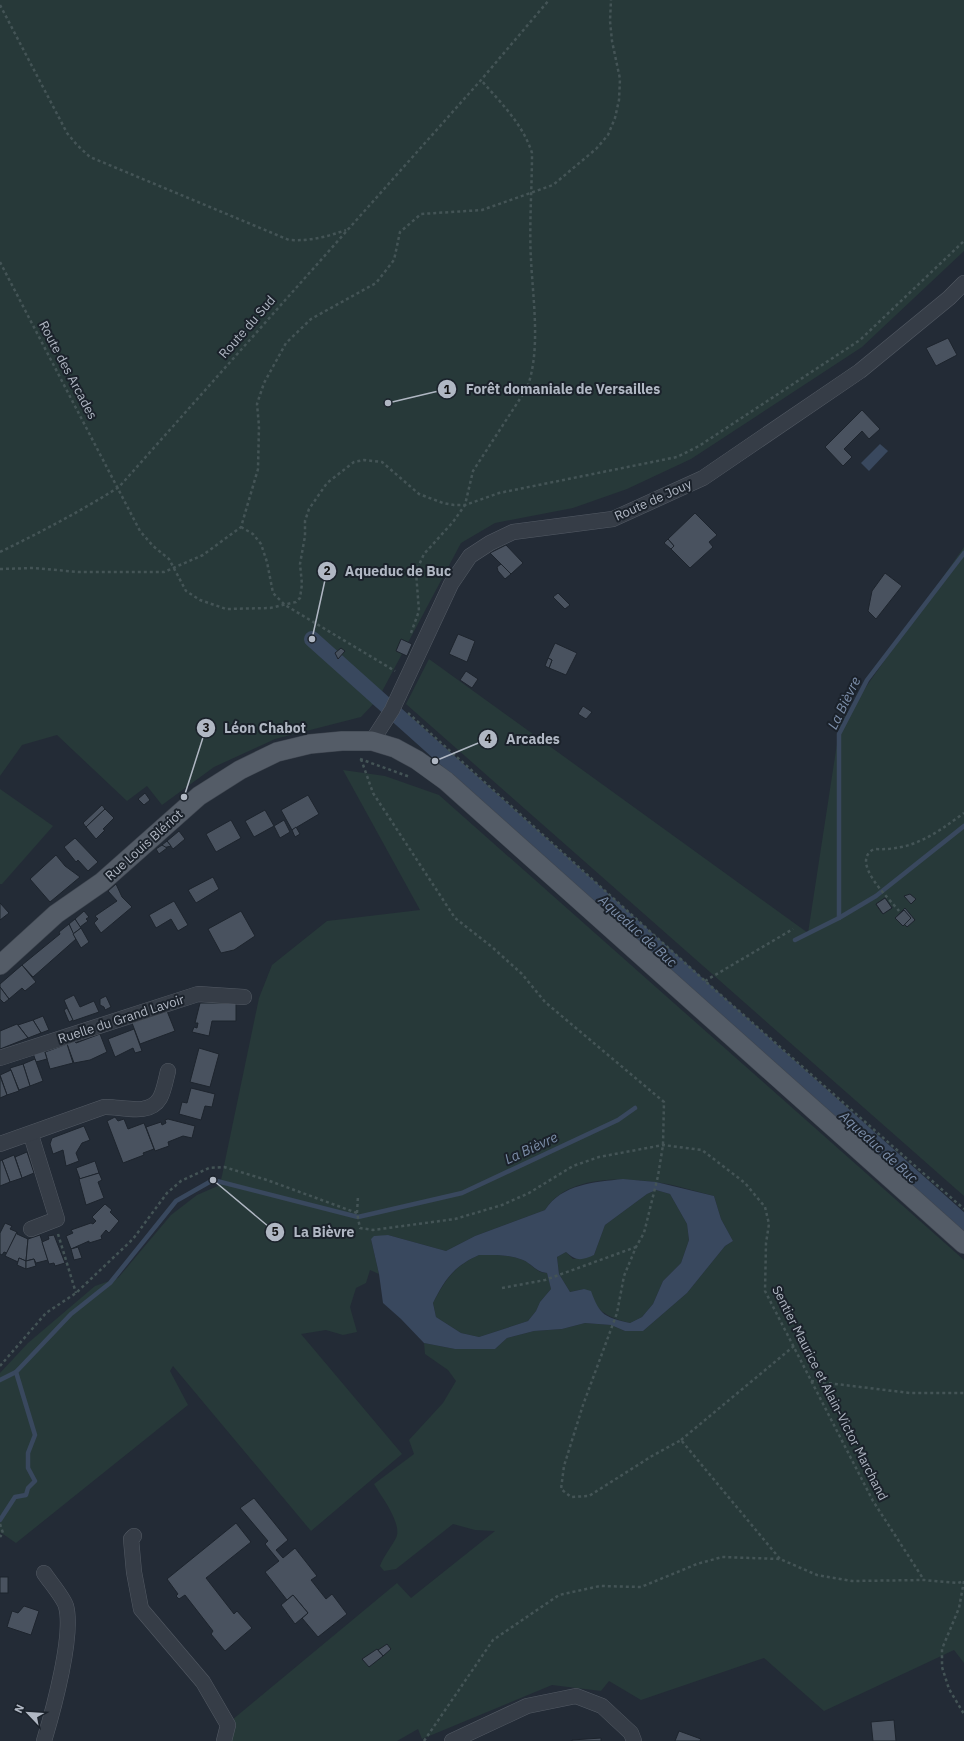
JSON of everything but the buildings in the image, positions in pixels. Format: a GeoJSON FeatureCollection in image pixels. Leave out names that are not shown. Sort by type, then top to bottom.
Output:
{"type":"FeatureCollection","features":[{"type":"Feature","properties":{"kind":"main road","name":"Rue Louis Blériot"},"geometry":{"type":"LineString","coordinates":[[0,965],[56,914],[102,882],[199,796],[240,770],[277,752],[310,744],[342,741],[372,741],[395,748],[417,760],[446,781],[964,1244]]}},
{"type":"Feature","properties":{"kind":"street","name":"Route de Jouy"},"geometry":{"type":"LineString","coordinates":[[372,741],[395,702],[451,584],[470,556],[490,543],[513,532],[613,519],[703,478],[860,371],[949,298],[964,282]]}},
{"type":"Feature","properties":{"kind":"street","name":"Ruelle du Grand Lavoir"},"geometry":{"type":"LineString","coordinates":[[0,1058],[198,994],[244,997]]}},
{"type":"Feature","properties":{"kind":"street"},"geometry":{"type":"LineString","coordinates":[[0,1144],[31,1135],[104,1107],[116,1106],[136,1110],[150,1106],[160,1099],[168,1071]]}},
{"type":"Feature","properties":{"kind":"street"},"geometry":{"type":"LineString","coordinates":[[31,1135],[57,1219],[31,1229]]}},
{"type":"Feature","properties":{"kind":"street"},"geometry":{"type":"LineString","coordinates":[[134,1536],[131,1539],[134,1572],[141,1609],[203,1682],[228,1725],[224,1741]]}},
{"type":"Feature","properties":{"kind":"street"},"geometry":{"type":"LineString","coordinates":[[44,1573],[66,1606],[67,1637],[53,1711],[44,1741]]}},
{"type":"Feature","properties":{"kind":"street"},"geometry":{"type":"LineString","coordinates":[[452,1741],[527,1706],[576,1696],[602,1706],[631,1733],[634,1741]]}},
{"type":"Feature","properties":{"kind":"path","name":"Route du Sud"},"geometry":{"type":"LineString","coordinates":[[0,552],[45,530],[119,487],[480,80],[549,0]]}},
{"type":"Feature","properties":{"kind":"path"},"geometry":{"type":"LineString","coordinates":[[0,569],[34,568],[71,572],[164,572],[203,555],[242,527],[258,469],[259,426],[257,404],[264,383],[286,343],[311,319],[376,283],[394,260],[400,232],[421,214],[482,210],[553,185],[574,169],[608,135],[616,118],[620,79],[612,41],[610,21],[611,0]]}},
{"type":"Feature","properties":{"kind":"path"},"geometry":{"type":"LineString","coordinates":[[0,5],[67,133],[90,157],[289,240],[308,241],[346,230]]}},
{"type":"Feature","properties":{"kind":"path"},"geometry":{"type":"LineString","coordinates":[[411,636],[410,631],[419,611],[416,572],[424,554],[453,522],[465,505],[473,471],[527,388],[532,373],[535,308],[531,259],[532,153],[528,140],[521,128],[480,80]]}},
{"type":"Feature","properties":{"kind":"path"},"geometry":{"type":"LineString","coordinates":[[285,605],[296,602],[302,593],[300,564],[305,536],[305,521],[309,509],[327,483],[354,462],[364,460],[382,462],[419,494],[443,503],[465,505],[499,493],[678,457],[699,446],[860,340],[964,241]]}},
{"type":"Feature","properties":{"kind":"path","name":"Route des Arcades"},"geometry":{"type":"LineString","coordinates":[[0,262],[143,535],[153,546],[169,559],[176,568],[186,590],[200,600],[218,607],[239,610],[270,608],[285,605]]}},
{"type":"Feature","properties":{"kind":"path"},"geometry":{"type":"LineString","coordinates":[[242,527],[253,534],[261,544],[267,562],[273,593],[285,605],[407,678]]}},
{"type":"Feature","properties":{"kind":"path"},"geometry":{"type":"LineString","coordinates":[[395,702],[705,981],[964,1209]]}},
{"type":"Feature","properties":{"kind":"path"},"geometry":{"type":"LineString","coordinates":[[354,759],[413,778]]}},
{"type":"Feature","properties":{"kind":"path"},"geometry":{"type":"LineString","coordinates":[[361,760],[373,793],[455,918],[492,947],[522,974],[545,1002],[664,1102],[663,1145],[654,1196],[644,1233],[636,1247],[624,1276],[617,1313],[583,1405],[564,1466],[561,1489],[571,1497],[589,1496],[652,1456],[681,1440],[794,1346]]}},
{"type":"Feature","properties":{"kind":"path"},"geometry":{"type":"LineString","coordinates":[[899,911],[874,882],[867,869],[865,862],[870,852],[874,849],[898,850],[914,845],[964,813]]}},
{"type":"Feature","properties":{"kind":"path"},"geometry":{"type":"LineString","coordinates":[[705,981],[794,929]]}},
{"type":"Feature","properties":{"kind":"path","name":"Sentier Maurice et Alain-Victor Marchand"},"geometry":{"type":"LineString","coordinates":[[357,1213],[360,1228],[373,1230],[462,1217],[502,1205],[529,1193],[573,1166],[599,1157],[663,1145],[702,1150],[745,1183],[765,1207],[769,1224],[766,1243],[765,1291],[873,1501],[924,1580]]}},
{"type":"Feature","properties":{"kind":"path"},"geometry":{"type":"LineString","coordinates":[[0,1366],[46,1313],[76,1293],[132,1238],[167,1193],[181,1181],[209,1168],[224,1167],[267,1180],[357,1213],[358,1196]]}},
{"type":"Feature","properties":{"kind":"path"},"geometry":{"type":"LineString","coordinates":[[57,1219],[58,1236],[76,1293]]}},
{"type":"Feature","properties":{"kind":"path"},"geometry":{"type":"LineString","coordinates":[[502,1288],[544,1280],[636,1247]]}},
{"type":"Feature","properties":{"kind":"path"},"geometry":{"type":"LineString","coordinates":[[812,1381],[910,1393],[964,1393]]}},
{"type":"Feature","properties":{"kind":"path"},"geometry":{"type":"LineString","coordinates":[[681,1440],[780,1559]]}},
{"type":"Feature","properties":{"kind":"path"},"geometry":{"type":"LineString","coordinates":[[0,1537],[3,1533],[1,1525]]}},
{"type":"Feature","properties":{"kind":"path"},"geometry":{"type":"LineString","coordinates":[[424,1741],[493,1640],[559,1595],[600,1586],[641,1588],[697,1564],[722,1557],[780,1559],[817,1575],[852,1581],[924,1580],[958,1583],[964,1581],[959,1608],[942,1649],[942,1667],[949,1689],[964,1714]]}},
{"type":"Feature","properties":{"kind":"shaded area"},"geometry":{"type":"Polygon","coordinates":[[[0,0],[964,0],[964,251],[862,347],[691,459],[627,489],[573,508],[495,523],[461,543],[378,699],[361,717],[275,739],[214,767],[162,805],[147,786],[127,801],[57,735],[22,745],[0,776],[0,0]]]}},
{"type":"Feature","properties":{"kind":"shaded area"},"geometry":{"type":"Polygon","coordinates":[[[964,547],[964,1196],[406,704],[429,659],[808,933],[840,724],[964,547]]]}},
{"type":"Feature","properties":{"kind":"shaded area"},"geometry":{"type":"Polygon","coordinates":[[[343,770],[385,776],[439,795],[964,1260],[964,1663],[954,1650],[824,1711],[764,1658],[641,1700],[609,1681],[601,1691],[552,1685],[422,1739],[418,1729],[397,1741],[231,1741],[232,1720],[397,1583],[411,1598],[495,1531],[475,1530],[453,1524],[396,1569],[384,1571],[380,1566],[383,1558],[396,1538],[397,1532],[394,1518],[374,1484],[414,1454],[409,1440],[443,1403],[456,1381],[448,1370],[425,1354],[424,1343],[455,1349],[495,1349],[507,1338],[534,1331],[562,1329],[585,1323],[611,1325],[625,1331],[643,1331],[687,1293],[725,1246],[733,1241],[721,1219],[714,1196],[676,1186],[640,1180],[625,1179],[594,1181],[579,1185],[554,1199],[545,1210],[475,1236],[446,1251],[388,1235],[371,1239],[379,1274],[370,1270],[366,1283],[356,1288],[350,1307],[357,1332],[343,1335],[326,1330],[301,1334],[402,1454],[311,1531],[173,1366],[170,1371],[188,1405],[16,1543],[0,1532],[0,1373],[28,1343],[95,1286],[118,1278],[171,1215],[197,1195],[220,1185],[259,998],[272,965],[327,921],[420,910],[343,770]]]}},
{"type":"Feature","properties":{"kind":"shaded area"},"geometry":{"type":"Polygon","coordinates":[[[0,789],[53,826],[2,884],[0,884],[0,789]]]}},
{"type":"Feature","properties":{"kind":"shaded area"},"geometry":{"type":"Polygon","coordinates":[[[656,1190],[670,1194],[687,1224],[689,1240],[681,1263],[663,1281],[653,1304],[642,1317],[630,1323],[602,1312],[584,1289],[570,1292],[559,1274],[557,1257],[566,1252],[573,1259],[594,1255],[605,1225],[647,1194],[656,1190]]]}},
{"type":"Feature","properties":{"kind":"shaded area"},"geometry":{"type":"Polygon","coordinates":[[[479,1255],[501,1255],[518,1258],[540,1272],[547,1273],[551,1289],[540,1302],[536,1311],[528,1321],[479,1337],[461,1333],[436,1317],[433,1303],[442,1287],[457,1269],[470,1259],[479,1255]]]}},
{"type":"Feature","properties":{"kind":"water"},"geometry":{"type":"Polygon","coordinates":[[[880,444],[888,451],[869,471],[861,463],[880,444]]]}},
{"type":"Feature","properties":{"kind":"water"},"geometry":{"type":"Polygon","coordinates":[[[623,1179],[656,1182],[714,1196],[721,1219],[733,1241],[725,1246],[687,1293],[643,1331],[625,1331],[611,1325],[585,1323],[562,1329],[534,1331],[507,1338],[495,1349],[455,1349],[424,1343],[383,1303],[379,1274],[371,1239],[374,1236],[388,1235],[446,1251],[475,1236],[545,1210],[552,1201],[570,1190],[590,1183],[623,1179]],[[656,1190],[647,1194],[605,1225],[594,1255],[577,1259],[566,1252],[557,1257],[559,1274],[570,1292],[584,1289],[591,1291],[597,1306],[604,1314],[630,1323],[642,1317],[653,1304],[663,1281],[681,1263],[689,1240],[687,1224],[670,1194],[656,1190]],[[479,1255],[463,1264],[446,1280],[433,1303],[436,1317],[461,1333],[479,1337],[528,1321],[536,1311],[540,1302],[551,1289],[547,1273],[537,1270],[518,1258],[501,1255],[479,1255]]]}},
{"type":"Feature","properties":{"kind":"waterway","name":"La Bièvre"},"geometry":{"type":"LineString","coordinates":[[839,918],[839,734],[867,680],[964,553]]}},
{"type":"Feature","properties":{"kind":"waterway","name":"Aqueduc de Buc"},"geometry":{"type":"LineString","coordinates":[[312,639],[964,1223]]}},
{"type":"Feature","properties":{"kind":"waterway","name":"La Bièvre"},"geometry":{"type":"LineString","coordinates":[[795,940],[839,918],[876,896],[964,826]]}},
{"type":"Feature","properties":{"kind":"waterway","name":"La Bièvre"},"geometry":{"type":"LineString","coordinates":[[0,1520],[15,1497],[26,1495],[28,1488],[35,1481],[28,1468],[28,1453],[35,1435],[16,1372],[71,1314],[110,1283],[176,1201],[213,1180],[358,1217],[462,1193],[618,1120],[635,1108]]}},
{"type":"Feature","properties":{"kind":"waterway","name":"La Bièvre"},"geometry":{"type":"LineString","coordinates":[[0,1380],[16,1372]]}},
{"type":"Feature","properties":{"kind":"place","name":"Forêt domaniale de Versailles"},"geometry":{"type":"Point","coordinates":[388,403]}},
{"type":"Feature","properties":{"kind":"place","name":"Aqueduc de Buc"},"geometry":{"type":"Point","coordinates":[312,639]}},
{"type":"Feature","properties":{"kind":"place","name":"Arcades"},"geometry":{"type":"Point","coordinates":[435,761]}},
{"type":"Feature","properties":{"kind":"place","name":"Léon Chabot"},"geometry":{"type":"Point","coordinates":[184,797]}},
{"type":"Feature","properties":{"kind":"place","name":"La Bièvre"},"geometry":{"type":"Point","coordinates":[213,1180]}}]}
